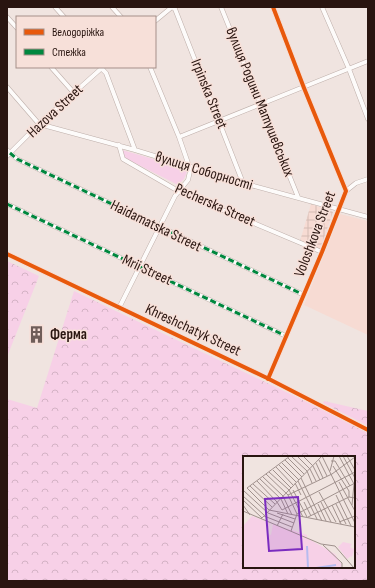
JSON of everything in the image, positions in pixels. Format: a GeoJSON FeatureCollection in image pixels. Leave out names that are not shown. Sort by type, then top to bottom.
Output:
{"type":"FeatureCollection","features":[{"type":"Feature","properties":{"kind":"street"},"geometry":{"type":"LineString","coordinates":[[55,7],[63,16]]}},
{"type":"Feature","properties":{"kind":"street"},"geometry":{"type":"LineString","coordinates":[[112,7],[120,16]]}},
{"type":"Feature","properties":{"kind":"street"},"geometry":{"type":"LineString","coordinates":[[156,20],[172,7]]}},
{"type":"Feature","properties":{"kind":"street","name":"Irpinska Street"},"geometry":{"type":"LineString","coordinates":[[172,7],[220,121],[243,183]]}},
{"type":"Feature","properties":{"kind":"street","name":"вулиця Родини Матушевських"},"geometry":{"type":"LineString","coordinates":[[221,7],[298,197]]}},
{"type":"Feature","properties":{"kind":"street","name":"Voloshkova Street"},"geometry":{"type":"LineString","coordinates":[[268,379],[340,209],[346,191],[273,7]]}},
{"type":"Feature","properties":{"kind":"street"},"geometry":{"type":"LineString","coordinates":[[322,7],[349,69],[368,119]]}},
{"type":"Feature","properties":{"kind":"street"},"geometry":{"type":"LineString","coordinates":[[7,17],[16,27]]}},
{"type":"Feature","properties":{"kind":"street"},"geometry":{"type":"LineString","coordinates":[[179,137],[368,61]]}},
{"type":"Feature","properties":{"kind":"street"},"geometry":{"type":"LineString","coordinates":[[53,68],[74,93]]}},
{"type":"Feature","properties":{"kind":"street"},"geometry":{"type":"LineString","coordinates":[[102,68],[106,73],[135,150]]}},
{"type":"Feature","properties":{"kind":"street","name":"Hazova Street"},"geometry":{"type":"LineString","coordinates":[[8,153],[102,68]]}},
{"type":"Feature","properties":{"kind":"street"},"geometry":{"type":"LineString","coordinates":[[119,308],[178,190],[188,180],[190,167],[150,68]]}},
{"type":"Feature","properties":{"kind":"street"},"geometry":{"type":"LineString","coordinates":[[7,87],[39,124]]}},
{"type":"Feature","properties":{"kind":"street","name":"вулиця Соборності"},"geometry":{"type":"LineString","coordinates":[[39,124],[119,145],[243,183],[368,217]]}},
{"type":"Feature","properties":{"kind":"street","name":"Pecherska Street"},"geometry":{"type":"LineString","coordinates":[[119,145],[123,159],[180,192],[322,252]]}},
{"type":"Feature","properties":{"kind":"street","name":"Haidamatska Street"},"geometry":{"type":"LineString","coordinates":[[8,153],[159,227],[304,295]]}},
{"type":"Feature","properties":{"kind":"street"},"geometry":{"type":"LineString","coordinates":[[346,191],[356,183],[368,179]]}},
{"type":"Feature","properties":{"kind":"street","name":"Mrii Street"},"geometry":{"type":"LineString","coordinates":[[7,204],[286,336]]}},
{"type":"Feature","properties":{"kind":"street","name":"Khreshchatyk Street"},"geometry":{"type":"LineString","coordinates":[[7,254],[268,379],[368,430]]}},
{"type":"Feature","properties":{"kind":"shaded area"},"geometry":{"type":"Polygon","coordinates":[[[311,204],[333,212],[320,249],[300,241],[311,204]]]}},
{"type":"Feature","properties":{"kind":"shaded area"},"geometry":{"type":"Polygon","coordinates":[[[340,214],[368,221],[368,335],[304,305],[340,214]]]}},
{"type":"Feature","properties":{"kind":"green space"},"geometry":{"type":"Polygon","coordinates":[[[122,150],[188,169],[184,179],[178,185],[125,158],[122,150]]]}},
{"type":"Feature","properties":{"kind":"green space"},"geometry":{"type":"Polygon","coordinates":[[[7,261],[39,276],[7,357],[7,261]]]}},
{"type":"Feature","properties":{"kind":"green space"},"geometry":{"type":"Polygon","coordinates":[[[74,291],[368,431],[368,581],[7,581],[7,399],[37,408],[74,291]]]}},
{"type":"Feature","properties":{"kind":"green space"},"geometry":{"type":"Polygon","coordinates":[[[324,401],[368,411],[368,426],[323,403],[324,401]]]}},
{"type":"Feature","properties":{"kind":"marked path"},"geometry":{"type":"LineString","coordinates":[[10,153],[17,159],[304,295]]}},
{"type":"Feature","properties":{"kind":"marked path"},"geometry":{"type":"LineString","coordinates":[[7,204],[286,336]]}},
{"type":"Feature","properties":{"kind":"cycle path"},"geometry":{"type":"LineString","coordinates":[[268,379],[322,252],[346,191],[273,7]]}},
{"type":"Feature","properties":{"kind":"cycle path"},"geometry":{"type":"LineString","coordinates":[[7,254],[267,378],[368,430]]}},
{"type":"Feature","properties":{"kind":"place","name":"Ферма"},"geometry":{"type":"Point","coordinates":[37,334]}}]}
